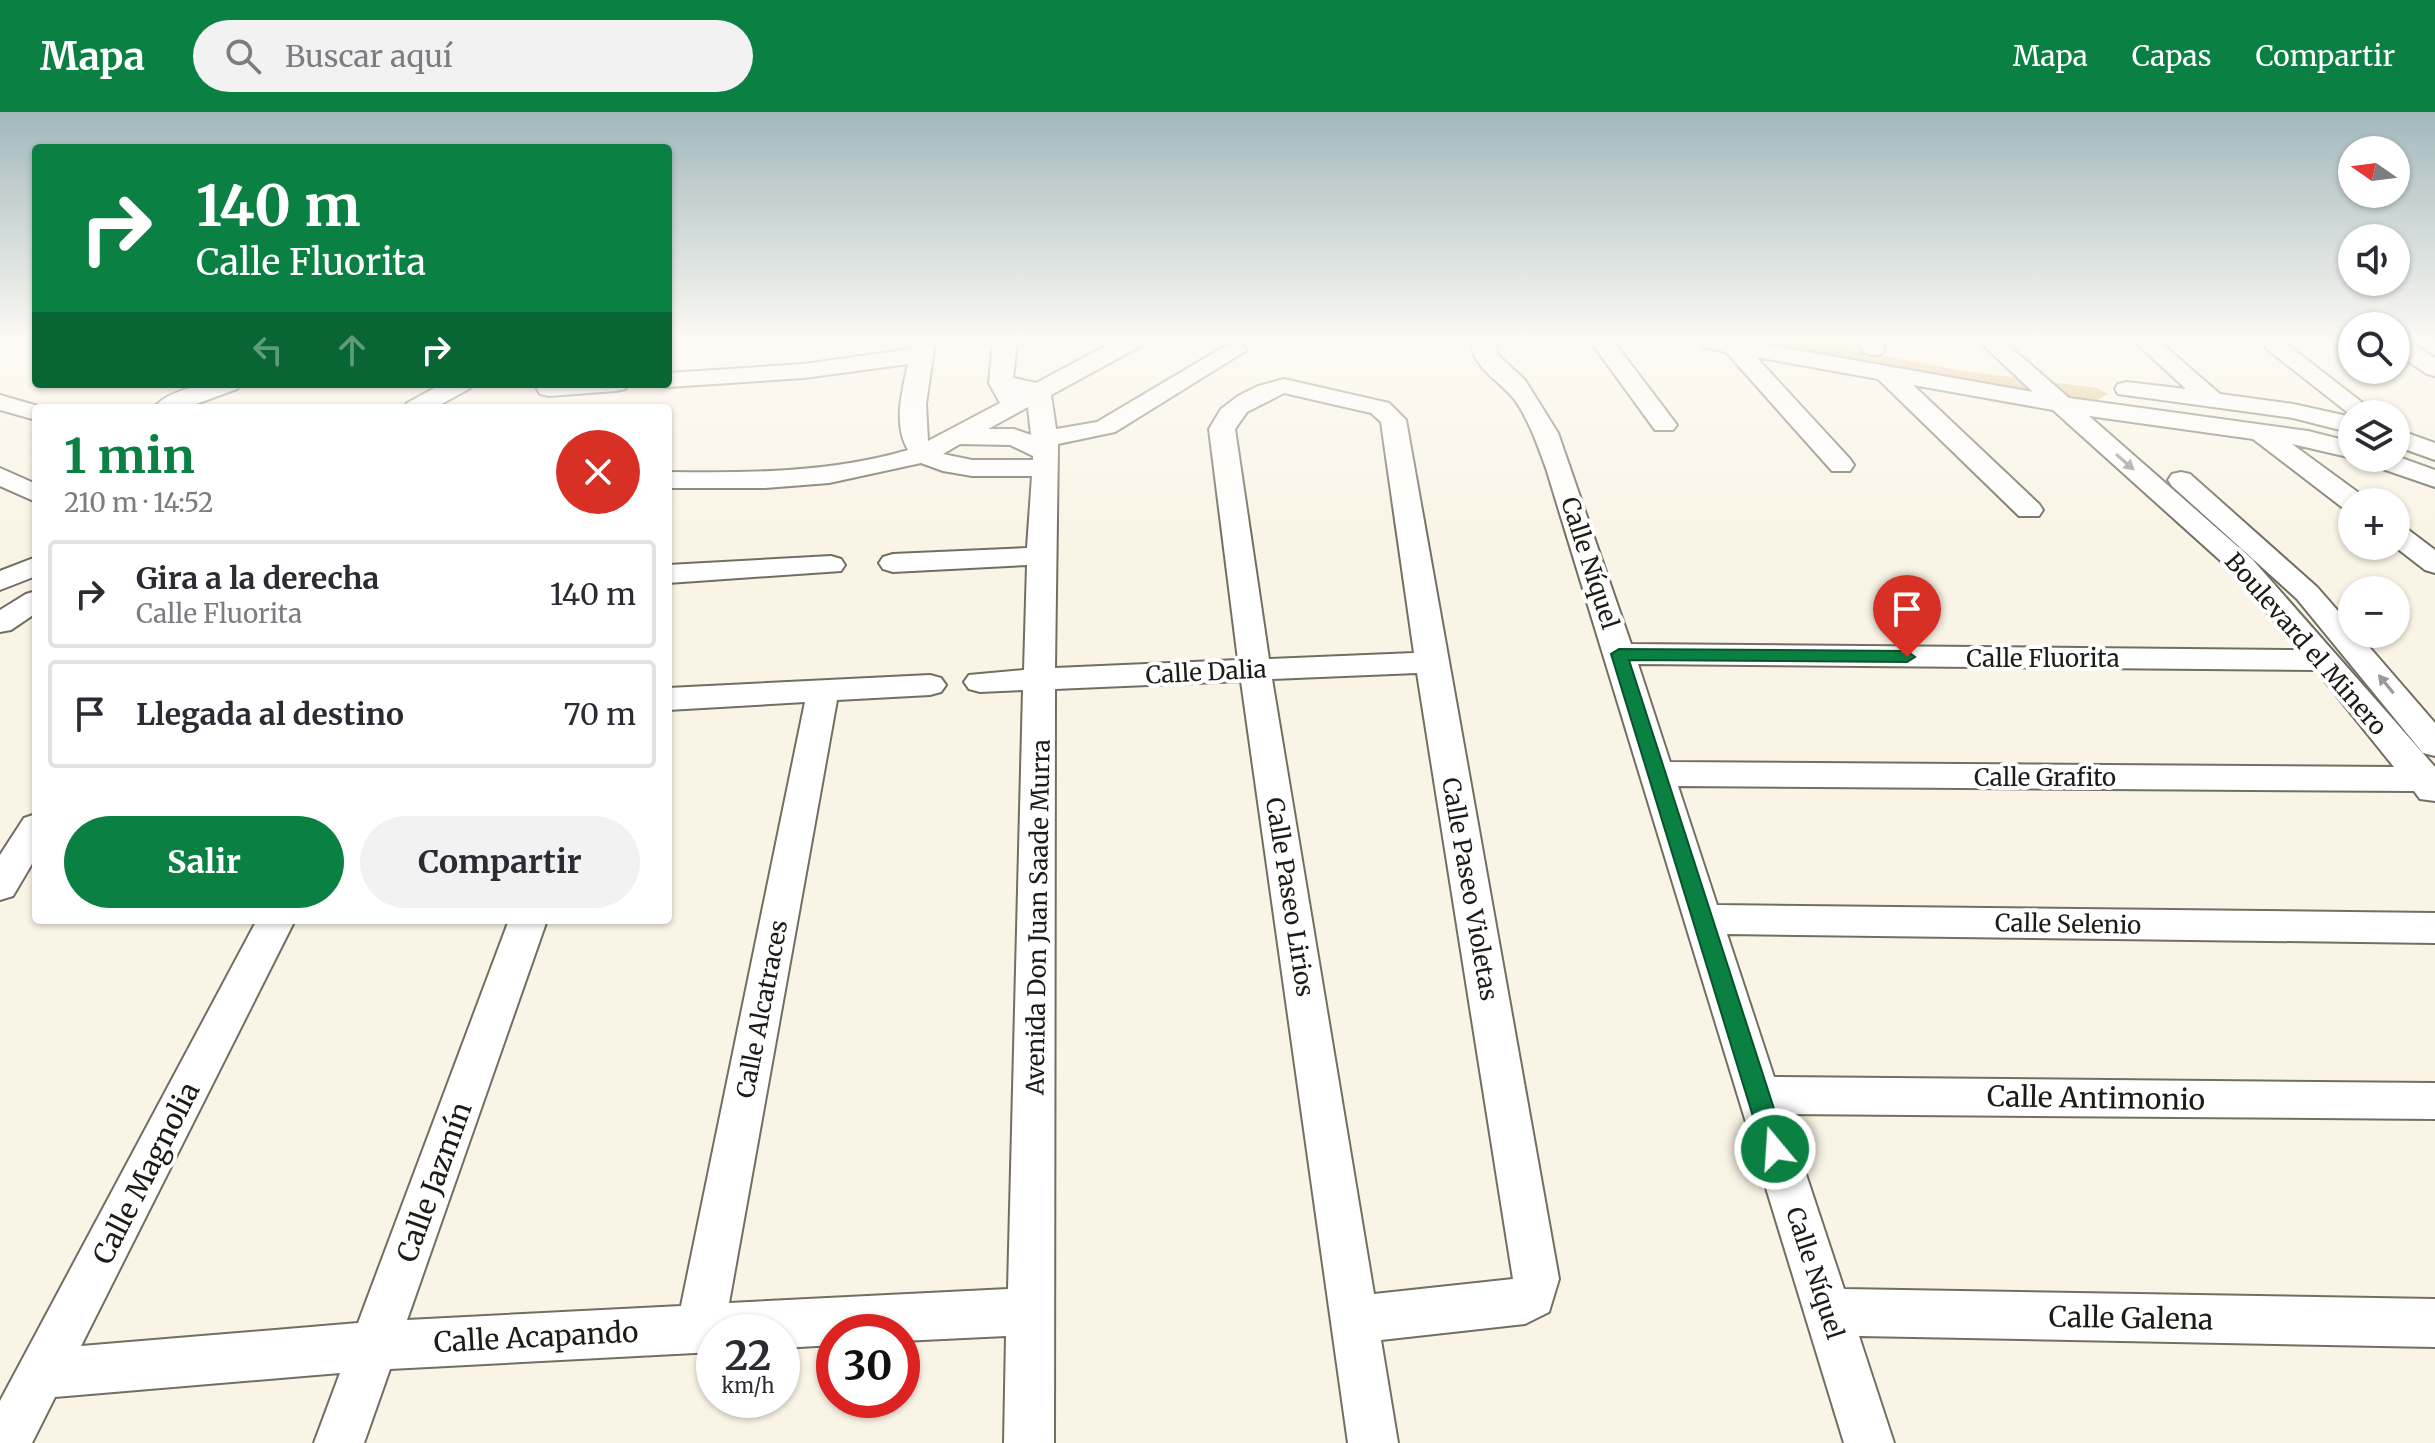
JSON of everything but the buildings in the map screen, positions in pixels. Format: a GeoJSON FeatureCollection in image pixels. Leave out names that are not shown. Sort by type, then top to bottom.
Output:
{"type":"FeatureCollection","features":[{"type":"Feature","properties":{"kind":"street"},"geometry":{"type":"LineString","coordinates":[[7,404],[32,412]]}},
{"type":"Feature","properties":{"kind":"street"},"geometry":{"type":"LineString","coordinates":[[916,404],[913,426],[916,443],[923,454],[953,466],[1046,453],[1106,427],[1144,404]]}},
{"type":"Feature","properties":{"kind":"street"},"geometry":{"type":"LineString","coordinates":[[672,480],[753,481],[831,476],[882,467],[923,454],[953,438],[1002,404]]}},
{"type":"Feature","properties":{"kind":"street","name":"Avenida Don Juan Saade Murra"},"geometry":{"type":"LineString","coordinates":[[1023,404],[1046,453],[1041,556],[1042,679],[1029,1443]]}},
{"type":"Feature","properties":{"kind":"street","name":"Calle Paseo Lirios"},"geometry":{"type":"LineString","coordinates":[[1246,404],[1229,415],[1222,429],[1255,669],[1373,1443]]}},
{"type":"Feature","properties":{"kind":"street","name":"Calle Paseo Violetas"},"geometry":{"type":"LineString","coordinates":[[1355,1319],[1525,1301],[1535,1289],[1536,1279],[1393,420],[1380,408],[1363,404]]}},
{"type":"Feature","properties":{"kind":"street","name":"Calle Níquel"},"geometry":{"type":"LineString","coordinates":[[1529,404],[1540,420],[1577,522],[1869,1443]]}},
{"type":"Feature","properties":{"kind":"street"},"geometry":{"type":"LineString","coordinates":[[1648,404],[1664,425]]}},
{"type":"Feature","properties":{"kind":"street"},"geometry":{"type":"LineString","coordinates":[[1781,404],[1841,465]]}},
{"type":"Feature","properties":{"kind":"street"},"geometry":{"type":"LineString","coordinates":[[1918,404],[2029,510]]}},
{"type":"Feature","properties":{"kind":"street","name":"Boulevard el Minero"},"geometry":{"type":"LineString","coordinates":[[2080,404],[2274,599],[2431,784]]}},
{"type":"Feature","properties":{"kind":"street","name":"Boulevard el Minero"},"geometry":{"type":"LineString","coordinates":[[2084,404],[2241,531],[2307,593],[2435,745]]}},
{"type":"Feature","properties":{"kind":"street"},"geometry":{"type":"LineString","coordinates":[[2132,404],[2338,447]]}},
{"type":"Feature","properties":{"kind":"street"},"geometry":{"type":"LineString","coordinates":[[2246,404],[2338,422]]}},
{"type":"Feature","properties":{"kind":"street"},"geometry":{"type":"LineString","coordinates":[[2258,431],[2338,491]]}},
{"type":"Feature","properties":{"kind":"street"},"geometry":{"type":"LineString","coordinates":[[953,438],[984,435],[1014,437],[1046,453]]}},
{"type":"Feature","properties":{"kind":"street"},"geometry":{"type":"LineString","coordinates":[[2410,442],[2435,452]]}},
{"type":"Feature","properties":{"kind":"street"},"geometry":{"type":"LineString","coordinates":[[2410,470],[2435,479]]}},
{"type":"Feature","properties":{"kind":"street"},"geometry":{"type":"LineString","coordinates":[[0,476],[32,492]]}},
{"type":"Feature","properties":{"kind":"street"},"geometry":{"type":"LineString","coordinates":[[2410,545],[2435,564]]}},
{"type":"Feature","properties":{"kind":"street"},"geometry":{"type":"LineString","coordinates":[[893,563],[1041,556]]}},
{"type":"Feature","properties":{"kind":"street"},"geometry":{"type":"LineString","coordinates":[[672,574],[831,565]]}},
{"type":"Feature","properties":{"kind":"street"},"geometry":{"type":"LineString","coordinates":[[0,581],[32,568]]}},
{"type":"Feature","properties":{"kind":"street"},"geometry":{"type":"LineString","coordinates":[[0,623],[32,603]]}},
{"type":"Feature","properties":{"kind":"street","name":"Calle Fluorita"},"geometry":{"type":"LineString","coordinates":[[1619,654],[2323,660]]}},
{"type":"Feature","properties":{"kind":"street","name":"Calle Dalia"},"geometry":{"type":"LineString","coordinates":[[980,682],[1431,662]]}},
{"type":"Feature","properties":{"kind":"street"},"geometry":{"type":"LineString","coordinates":[[672,699],[930,685]]}},
{"type":"Feature","properties":{"kind":"street","name":"Calle Alcatraces"},"geometry":{"type":"LineString","coordinates":[[703,1314],[823,691]]}},
{"type":"Feature","properties":{"kind":"street","name":"Calle Grafito"},"geometry":{"type":"LineString","coordinates":[[1656,774],[2431,784]]}},
{"type":"Feature","properties":{"kind":"street"},"geometry":{"type":"LineString","coordinates":[[0,886],[32,834]]}},
{"type":"Feature","properties":{"kind":"street","name":"Calle Selenio"},"geometry":{"type":"LineString","coordinates":[[1701,919],[2435,928]]}},
{"type":"Feature","properties":{"kind":"street","name":"Calle Magnolia"},"geometry":{"type":"LineString","coordinates":[[14,1426],[274,924]]}},
{"type":"Feature","properties":{"kind":"street","name":"Calle Jazmín"},"geometry":{"type":"LineString","coordinates":[[339,1443],[527,924]]}},
{"type":"Feature","properties":{"kind":"street","name":"Calle Antimonio"},"geometry":{"type":"LineString","coordinates":[[1758,1095],[2435,1101]]}},
{"type":"Feature","properties":{"kind":"street","name":"Calle Acapando"},"geometry":{"type":"LineString","coordinates":[[800,1323],[1031,1311]]}},
{"type":"Feature","properties":{"kind":"street","name":"Calle Galena"},"geometry":{"type":"LineString","coordinates":[[1828,1312],[2435,1323]]}},
{"type":"Feature","properties":{"kind":"street","name":"Calle Acapando"},"geometry":{"type":"LineString","coordinates":[[42,1374],[374,1346],[696,1327]]}},
{"type":"Feature","properties":{"kind":"route"},"geometry":{"type":"LineString","coordinates":[[1775,1149],[1619,654],[1907,657]]}}]}
